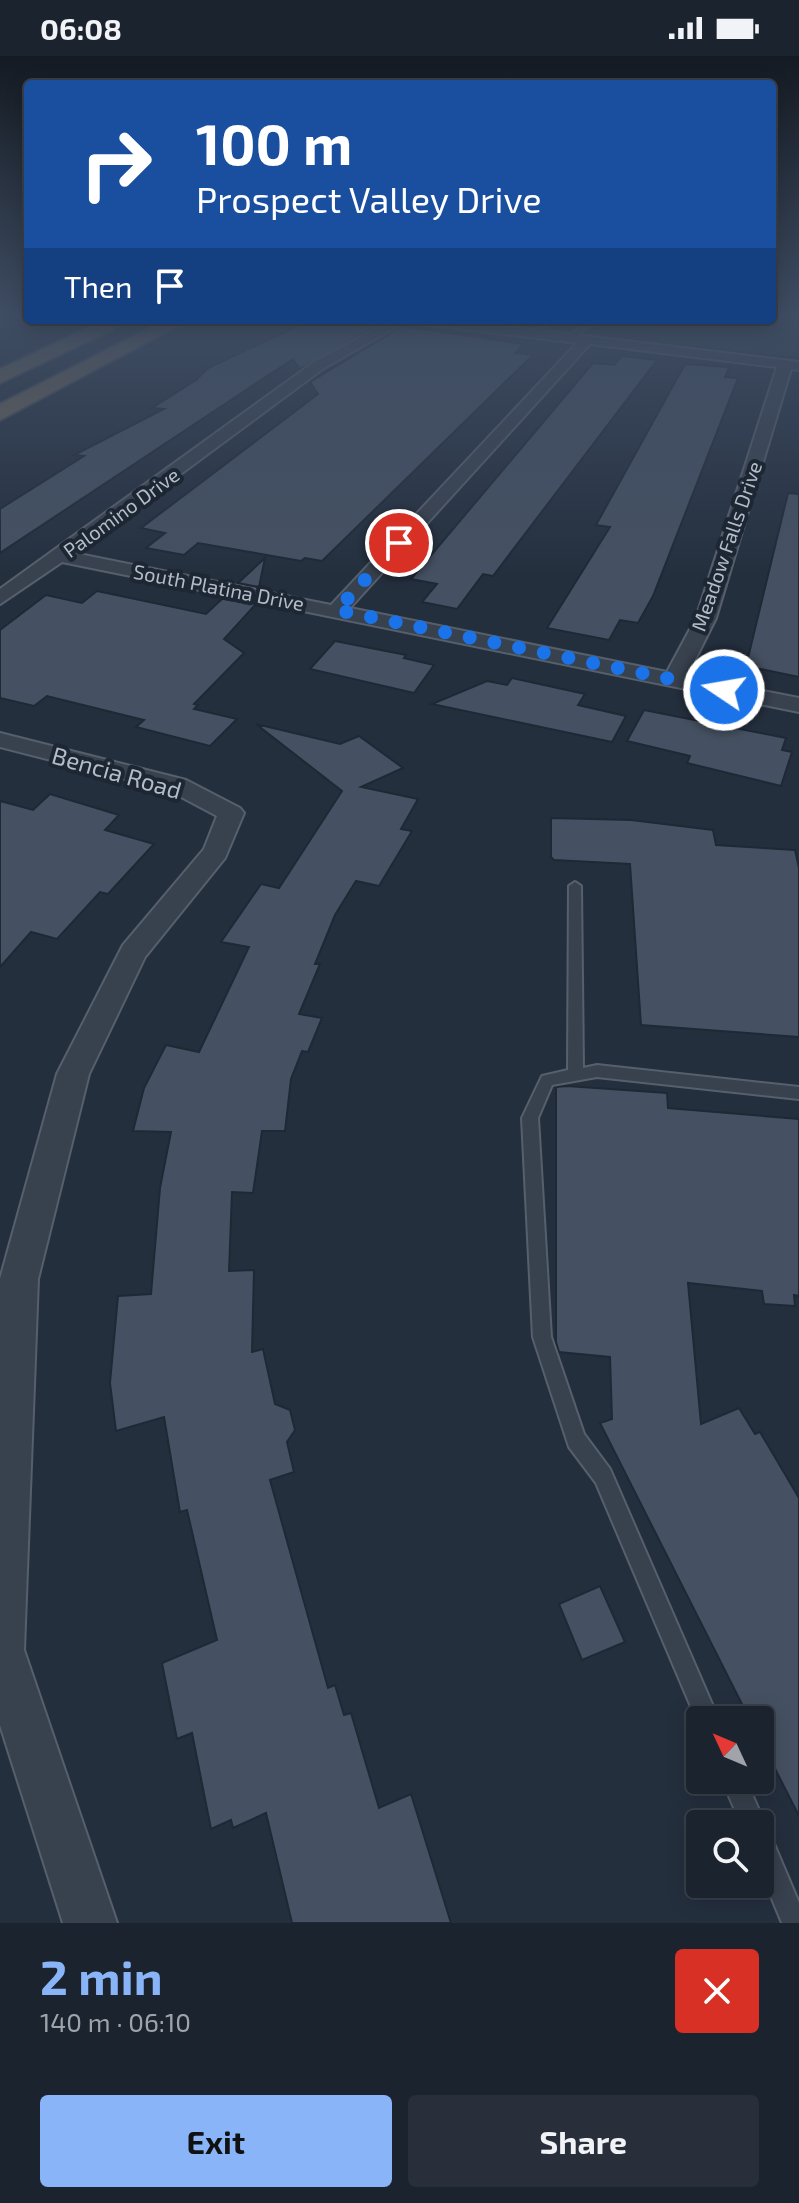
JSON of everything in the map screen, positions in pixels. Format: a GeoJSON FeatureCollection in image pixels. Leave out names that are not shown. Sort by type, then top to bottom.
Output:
{"type":"FeatureCollection","features":[{"type":"Feature","properties":{"kind":"highway"},"geometry":{"type":"LineString","coordinates":[[0,413],[23,401]]}},
{"type":"Feature","properties":{"kind":"street","name":"Palomino Drive"},"geometry":{"type":"LineString","coordinates":[[0,598],[270,401]]}},
{"type":"Feature","properties":{"kind":"street"},"geometry":{"type":"LineString","coordinates":[[337,610],[523,401]]}},
{"type":"Feature","properties":{"kind":"street","name":"Meadow Falls Drive"},"geometry":{"type":"LineString","coordinates":[[674,679],[706,618],[780,401]]}},
{"type":"Feature","properties":{"kind":"street","name":"South Platina Drive"},"geometry":{"type":"LineString","coordinates":[[61,556],[799,705]]}},
{"type":"Feature","properties":{"kind":"street","name":"Bencia Road"},"geometry":{"type":"LineString","coordinates":[[0,740],[177,785],[231,813],[216,852],[133,952],[73,1074],[19,1279],[0,1650]]}},
{"type":"Feature","properties":{"kind":"street"},"geometry":{"type":"LineString","coordinates":[[0,1650],[90,1923]]}},
{"type":"Feature","properties":{"kind":"lane"},"geometry":{"type":"LineString","coordinates":[[575,886],[576,1075]]}},
{"type":"Feature","properties":{"kind":"lane"},"geometry":{"type":"LineString","coordinates":[[702,1706],[603,1476],[576,1440],[542,1337],[530,1118],[547,1080],[597,1071],[799,1093]]}},
{"type":"Feature","properties":{"kind":"lane"},"geometry":{"type":"LineString","coordinates":[[774,1874],[795,1923]]}},
{"type":"Feature","properties":{"kind":"building"},"geometry":{"type":"Polygon","coordinates":[[[163,401],[229,401],[0,553],[0,509],[84,456],[74,455],[164,409],[152,408],[163,401]]]}},
{"type":"Feature","properties":{"kind":"building"},"geometry":{"type":"Polygon","coordinates":[[[309,401],[486,401],[322,561],[305,558],[301,561],[198,543],[184,555],[146,548],[165,533],[141,528],[309,401]]]}},
{"type":"Feature","properties":{"kind":"building"},"geometry":{"type":"Polygon","coordinates":[[[561,401],[626,401],[493,576],[483,574],[457,609],[422,602],[437,584],[411,579],[561,401]]]}},
{"type":"Feature","properties":{"kind":"building"},"geometry":{"type":"Polygon","coordinates":[[[664,401],[729,401],[653,596],[638,623],[620,620],[609,640],[547,628],[610,527],[596,525],[664,401]]]}},
{"type":"Feature","properties":{"kind":"building"},"geometry":{"type":"Polygon","coordinates":[[[788,493],[799,494],[799,677],[746,666],[788,493]]]}},
{"type":"Feature","properties":{"kind":"building"},"geometry":{"type":"Polygon","coordinates":[[[265,558],[259,587],[238,583],[265,558]]]}},
{"type":"Feature","properties":{"kind":"building"},"geometry":{"type":"Polygon","coordinates":[[[97,591],[206,614],[223,598],[256,604],[224,639],[244,653],[194,704],[198,705],[194,709],[237,719],[210,746],[136,727],[144,720],[47,696],[34,706],[0,698],[0,630],[46,595],[82,603],[97,591]]]}},
{"type":"Feature","properties":{"kind":"building"},"geometry":{"type":"Polygon","coordinates":[[[335,641],[406,655],[404,658],[434,665],[414,693],[310,669],[335,641]]]}},
{"type":"Feature","properties":{"kind":"building"},"geometry":{"type":"Polygon","coordinates":[[[512,678],[585,694],[578,705],[626,716],[612,742],[432,704],[487,681],[507,685],[512,678]]]}},
{"type":"Feature","properties":{"kind":"building"},"geometry":{"type":"Polygon","coordinates":[[[644,710],[786,738],[782,750],[792,752],[781,786],[687,763],[690,756],[627,741],[644,710]]]}},
{"type":"Feature","properties":{"kind":"building"},"geometry":{"type":"Polygon","coordinates":[[[256,724],[340,744],[359,736],[403,768],[361,787],[418,799],[401,829],[412,831],[379,886],[356,881],[335,915],[315,964],[320,964],[299,1014],[322,1018],[308,1052],[302,1051],[291,1079],[285,1131],[262,1131],[253,1193],[232,1192],[229,1271],[254,1270],[252,1352],[263,1349],[275,1404],[290,1410],[295,1430],[287,1442],[294,1472],[270,1480],[328,1688],[335,1685],[344,1715],[351,1713],[379,1808],[411,1794],[451,1923],[292,1923],[266,1813],[233,1828],[231,1820],[211,1829],[192,1733],[177,1739],[162,1663],[217,1640],[187,1510],[180,1512],[164,1417],[116,1431],[110,1383],[118,1296],[151,1294],[160,1188],[171,1132],[133,1131],[144,1088],[166,1045],[199,1052],[249,947],[221,942],[261,884],[279,888],[342,791],[256,724]]]}},
{"type":"Feature","properties":{"kind":"building"},"geometry":{"type":"Polygon","coordinates":[[[50,794],[119,815],[105,830],[154,844],[108,894],[100,892],[57,939],[31,932],[0,967],[0,801],[33,810],[50,794]]]}},
{"type":"Feature","properties":{"kind":"building"},"geometry":{"type":"Polygon","coordinates":[[[551,818],[631,820],[713,830],[716,845],[795,850],[799,868],[799,1037],[641,1025],[630,864],[554,860],[551,857],[551,818]]]}},
{"type":"Feature","properties":{"kind":"building"},"geometry":{"type":"Polygon","coordinates":[[[556,1087],[667,1093],[668,1108],[799,1119],[799,1296],[794,1295],[795,1306],[764,1304],[762,1291],[688,1283],[701,1424],[739,1408],[755,1434],[760,1432],[799,1498],[799,1816],[774,1767],[774,1706],[743,1706],[600,1423],[612,1419],[610,1357],[559,1352],[556,1342],[556,1087]]]}},
{"type":"Feature","properties":{"kind":"building"},"geometry":{"type":"Polygon","coordinates":[[[600,1586],[625,1642],[582,1660],[559,1604],[600,1586]]]}},
{"type":"Feature","properties":{"kind":"route"},"geometry":{"type":"LineString","coordinates":[[399,543],[337,610],[724,690]]}}]}
